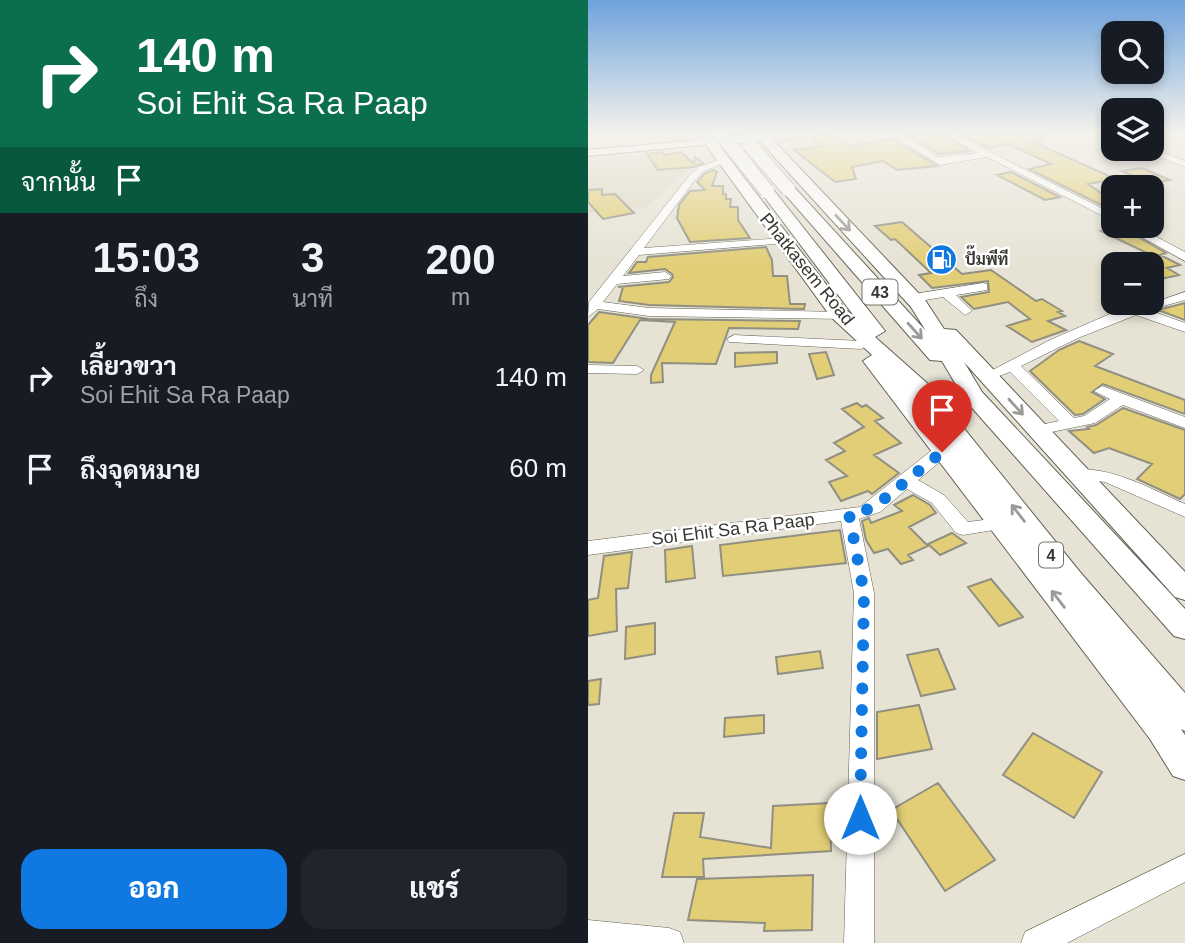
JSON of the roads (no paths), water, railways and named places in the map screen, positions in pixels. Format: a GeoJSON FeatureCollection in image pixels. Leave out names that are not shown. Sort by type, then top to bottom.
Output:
{"type":"FeatureCollection","features":[{"type":"Feature","properties":{"kind":"highway","name":"Phatkasem Road"},"geometry":{"type":"LineString","coordinates":[[738,178],[839,314],[920,389],[1070,579],[1173,723]]}},
{"type":"Feature","properties":{"kind":"highway","name":"43"},"geometry":{"type":"LineString","coordinates":[[752,178],[767,191],[920,389]]}},
{"type":"Feature","properties":{"kind":"highway","name":"43"},"geometry":{"type":"LineString","coordinates":[[779,178],[981,386]]}},
{"type":"Feature","properties":{"kind":"highway"},"geometry":{"type":"LineString","coordinates":[[800,178],[917,301],[981,386],[1107,541],[1185,628]]}},
{"type":"Feature","properties":{"kind":"highway"},"geometry":{"type":"LineString","coordinates":[[839,314],[999,524],[1173,723],[1185,765]]}},
{"type":"Feature","properties":{"kind":"highway"},"geometry":{"type":"LineString","coordinates":[[981,386],[1037,430],[1185,590]]}},
{"type":"Feature","properties":{"kind":"highway"},"geometry":{"type":"LineString","coordinates":[[1107,541],[1185,611]]}},
{"type":"Feature","properties":{"kind":"street"},"geometry":{"type":"LineString","coordinates":[[591,309],[692,178]]}},
{"type":"Feature","properties":{"kind":"street"},"geometry":{"type":"LineString","coordinates":[[1036,178],[1101,212]]}},
{"type":"Feature","properties":{"kind":"street"},"geometry":{"type":"LineString","coordinates":[[1150,238],[1185,257]]}},
{"type":"Feature","properties":{"kind":"street"},"geometry":{"type":"LineString","coordinates":[[634,252],[783,241]]}},
{"type":"Feature","properties":{"kind":"street"},"geometry":{"type":"LineString","coordinates":[[612,281],[664,276]]}},
{"type":"Feature","properties":{"kind":"street"},"geometry":{"type":"LineString","coordinates":[[917,301],[983,287]]}},
{"type":"Feature","properties":{"kind":"street"},"geometry":{"type":"LineString","coordinates":[[946,293],[965,311]]}},
{"type":"Feature","properties":{"kind":"street"},"geometry":{"type":"LineString","coordinates":[[1164,301],[1185,296]]}},
{"type":"Feature","properties":{"kind":"street"},"geometry":{"type":"LineString","coordinates":[[591,309],[839,314]]}},
{"type":"Feature","properties":{"kind":"street"},"geometry":{"type":"LineString","coordinates":[[981,386],[1035,353],[1120,315]]}},
{"type":"Feature","properties":{"kind":"street"},"geometry":{"type":"LineString","coordinates":[[1149,315],[1185,328]]}},
{"type":"Feature","properties":{"kind":"street"},"geometry":{"type":"LineString","coordinates":[[734,340],[861,345]]}},
{"type":"Feature","properties":{"kind":"street"},"geometry":{"type":"LineString","coordinates":[[1013,367],[1070,423]]}},
{"type":"Feature","properties":{"kind":"street"},"geometry":{"type":"LineString","coordinates":[[588,369],[637,370]]}},
{"type":"Feature","properties":{"kind":"street"},"geometry":{"type":"LineString","coordinates":[[1102,391],[1185,423]]}},
{"type":"Feature","properties":{"kind":"street"},"geometry":{"type":"LineString","coordinates":[[1037,430],[1089,420],[1121,399]]}},
{"type":"Feature","properties":{"kind":"street","name":"Soi Ehit Sa Ra Paap"},"geometry":{"type":"LineString","coordinates":[[588,548],[849,514],[873,508],[942,452]]}},
{"type":"Feature","properties":{"kind":"street"},"geometry":{"type":"LineString","coordinates":[[1079,474],[1099,474],[1111,478],[1185,511]]}},
{"type":"Feature","properties":{"kind":"street"},"geometry":{"type":"LineString","coordinates":[[906,481],[938,499],[963,529],[999,524]]}},
{"type":"Feature","properties":{"kind":"street"},"geometry":{"type":"LineString","coordinates":[[849,514],[864,593],[859,943]]}},
{"type":"Feature","properties":{"kind":"street"},"geometry":{"type":"LineString","coordinates":[[1037,943],[1185,867]]}},
{"type":"Feature","properties":{"kind":"street"},"geometry":{"type":"LineString","coordinates":[[588,935],[668,943]]}},
{"type":"Feature","properties":{"kind":"place","name":"ปั๊มพีที"},"geometry":{"type":"Point","coordinates":[942,259]}}]}
